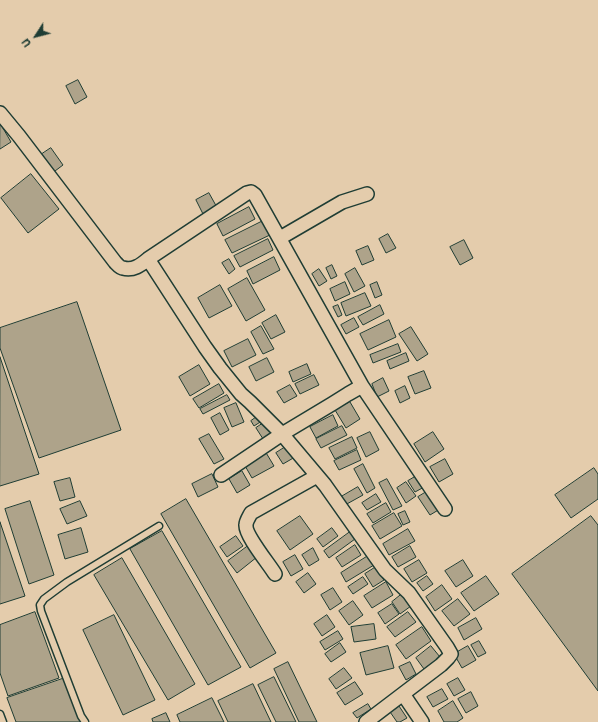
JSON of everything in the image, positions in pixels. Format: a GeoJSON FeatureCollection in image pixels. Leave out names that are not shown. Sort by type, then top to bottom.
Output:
{"type":"FeatureCollection","features":[{"type":"Feature","properties":{"kind":"street"},"geometry":{"type":"LineString","coordinates":[[0,113],[115,262],[122,268],[131,269],[138,267],[247,193],[251,192],[255,195],[362,386],[444,509]]}},
{"type":"Feature","properties":{"kind":"street"},"geometry":{"type":"LineString","coordinates":[[280,238],[342,202],[367,194]]}},
{"type":"Feature","properties":{"kind":"street"},"geometry":{"type":"LineString","coordinates":[[148,259],[220,368],[241,394],[282,434],[325,485],[385,570],[409,593],[451,654],[441,665],[366,722]]}},
{"type":"Feature","properties":{"kind":"street"},"geometry":{"type":"LineString","coordinates":[[221,475],[282,434],[362,386]]}},
{"type":"Feature","properties":{"kind":"street"},"geometry":{"type":"LineString","coordinates":[[275,574],[249,535],[245,526],[248,518],[251,513],[317,476]]}},
{"type":"Feature","properties":{"kind":"street"},"geometry":{"type":"LineString","coordinates":[[403,694],[422,722]]}},
{"type":"Feature","properties":{"kind":"lane"},"geometry":{"type":"LineString","coordinates":[[84,722],[40,605],[44,599],[62,586],[159,526]]}},
{"type":"Feature","properties":{"kind":"lane"},"geometry":{"type":"LineString","coordinates":[[0,714],[3,722]]}},
{"type":"Feature","properties":{"kind":"building"},"geometry":{"type":"Polygon","coordinates":[[[78,80],[87,97],[75,104],[66,86],[78,80]]]}},
{"type":"Feature","properties":{"kind":"building"},"geometry":{"type":"Polygon","coordinates":[[[0,123],[11,142],[0,149],[0,123]]]}},
{"type":"Feature","properties":{"kind":"building"},"geometry":{"type":"Polygon","coordinates":[[[51,148],[63,165],[51,174],[39,156],[51,148]]]}},
{"type":"Feature","properties":{"kind":"building"},"geometry":{"type":"Polygon","coordinates":[[[31,174],[59,209],[28,233],[1,198],[31,174]]]}},
{"type":"Feature","properties":{"kind":"building"},"geometry":{"type":"Polygon","coordinates":[[[209,193],[219,211],[205,218],[196,200],[209,193]]]}},
{"type":"Feature","properties":{"kind":"building"},"geometry":{"type":"Polygon","coordinates":[[[249,207],[255,219],[223,236],[217,224],[249,207]]]}},
{"type":"Feature","properties":{"kind":"building"},"geometry":{"type":"Polygon","coordinates":[[[265,220],[272,234],[232,253],[225,240],[265,220]]]}},
{"type":"Feature","properties":{"kind":"building"},"geometry":{"type":"Polygon","coordinates":[[[388,234],[396,248],[386,253],[379,239],[388,234]]]}},
{"type":"Feature","properties":{"kind":"building"},"geometry":{"type":"Polygon","coordinates":[[[268,239],[273,250],[240,267],[234,256],[268,239]]]}},
{"type":"Feature","properties":{"kind":"building"},"geometry":{"type":"Polygon","coordinates":[[[464,240],[473,258],[460,265],[450,247],[464,240]]]}},
{"type":"Feature","properties":{"kind":"building"},"geometry":{"type":"Polygon","coordinates":[[[368,246],[374,260],[362,265],[356,251],[368,246]]]}},
{"type":"Feature","properties":{"kind":"building"},"geometry":{"type":"Polygon","coordinates":[[[274,257],[280,270],[253,284],[247,271],[274,257]]]}},
{"type":"Feature","properties":{"kind":"building"},"geometry":{"type":"Polygon","coordinates":[[[229,259],[235,269],[229,274],[222,263],[229,259]]]}},
{"type":"Feature","properties":{"kind":"building"},"geometry":{"type":"Polygon","coordinates":[[[332,265],[337,276],[331,279],[326,268],[332,265]]]}},
{"type":"Feature","properties":{"kind":"building"},"geometry":{"type":"Polygon","coordinates":[[[355,268],[365,286],[354,292],[345,274],[355,268]]]}},
{"type":"Feature","properties":{"kind":"building"},"geometry":{"type":"Polygon","coordinates":[[[319,269],[327,281],[319,286],[312,274],[319,269]]]}},
{"type":"Feature","properties":{"kind":"building"},"geometry":{"type":"Polygon","coordinates":[[[247,278],[265,310],[246,321],[228,289],[247,278]]]}},
{"type":"Feature","properties":{"kind":"building"},"geometry":{"type":"Polygon","coordinates":[[[345,282],[350,294],[335,301],[330,289],[345,282]]]}},
{"type":"Feature","properties":{"kind":"building"},"geometry":{"type":"Polygon","coordinates":[[[377,282],[382,295],[375,298],[370,285],[377,282]]]}},
{"type":"Feature","properties":{"kind":"building"},"geometry":{"type":"Polygon","coordinates":[[[220,285],[232,306],[209,318],[198,298],[220,285]]]}},
{"type":"Feature","properties":{"kind":"building"},"geometry":{"type":"Polygon","coordinates":[[[365,293],[371,306],[346,316],[341,303],[365,293]]]}},
{"type":"Feature","properties":{"kind":"building"},"geometry":{"type":"Polygon","coordinates":[[[77,302],[121,430],[39,458],[0,348],[0,328],[77,302]]]}},
{"type":"Feature","properties":{"kind":"building"},"geometry":{"type":"Polygon","coordinates":[[[338,305],[342,315],[338,317],[333,307],[338,305]]]}},
{"type":"Feature","properties":{"kind":"building"},"geometry":{"type":"Polygon","coordinates":[[[380,305],[384,314],[363,325],[358,317],[380,305]]]}},
{"type":"Feature","properties":{"kind":"building"},"geometry":{"type":"Polygon","coordinates":[[[276,315],[285,332],[271,339],[262,323],[276,315]]]}},
{"type":"Feature","properties":{"kind":"building"},"geometry":{"type":"Polygon","coordinates":[[[354,318],[359,327],[346,334],[341,325],[354,318]]]}},
{"type":"Feature","properties":{"kind":"building"},"geometry":{"type":"Polygon","coordinates":[[[389,320],[396,337],[368,350],[360,334],[389,320]]]}},
{"type":"Feature","properties":{"kind":"building"},"geometry":{"type":"Polygon","coordinates":[[[261,326],[274,349],[263,354],[251,332],[261,326]]]}},
{"type":"Feature","properties":{"kind":"building"},"geometry":{"type":"Polygon","coordinates":[[[411,327],[428,354],[417,361],[399,334],[411,327]]]}},
{"type":"Feature","properties":{"kind":"building"},"geometry":{"type":"Polygon","coordinates":[[[248,339],[256,355],[232,367],[224,351],[248,339]]]}},
{"type":"Feature","properties":{"kind":"building"},"geometry":{"type":"Polygon","coordinates":[[[398,344],[401,352],[373,363],[370,355],[398,344]]]}},
{"type":"Feature","properties":{"kind":"building"},"geometry":{"type":"Polygon","coordinates":[[[406,353],[409,361],[390,369],[387,361],[406,353]]]}},
{"type":"Feature","properties":{"kind":"building"},"geometry":{"type":"Polygon","coordinates":[[[0,357],[39,474],[0,486],[0,357]]]}},
{"type":"Feature","properties":{"kind":"building"},"geometry":{"type":"Polygon","coordinates":[[[267,358],[274,372],[256,381],[249,367],[267,358]]]}},
{"type":"Feature","properties":{"kind":"building"},"geometry":{"type":"Polygon","coordinates":[[[307,364],[311,374],[293,382],[289,372],[307,364]]]}},
{"type":"Feature","properties":{"kind":"building"},"geometry":{"type":"Polygon","coordinates":[[[199,365],[210,384],[190,396],[179,377],[199,365]]]}},
{"type":"Feature","properties":{"kind":"building"},"geometry":{"type":"Polygon","coordinates":[[[424,371],[431,388],[415,394],[408,377],[424,371]]]}},
{"type":"Feature","properties":{"kind":"building"},"geometry":{"type":"Polygon","coordinates":[[[314,375],[319,385],[300,394],[295,384],[314,375]]]}},
{"type":"Feature","properties":{"kind":"building"},"geometry":{"type":"Polygon","coordinates":[[[383,378],[389,391],[377,397],[372,384],[383,378]]]}},
{"type":"Feature","properties":{"kind":"building"},"geometry":{"type":"Polygon","coordinates":[[[219,384],[224,393],[199,408],[193,399],[219,384]]]}},
{"type":"Feature","properties":{"kind":"building"},"geometry":{"type":"Polygon","coordinates":[[[290,385],[297,396],[284,403],[277,392],[290,385]]]}},
{"type":"Feature","properties":{"kind":"building"},"geometry":{"type":"Polygon","coordinates":[[[405,386],[410,398],[400,403],[395,391],[405,386]]]}},
{"type":"Feature","properties":{"kind":"building"},"geometry":{"type":"Polygon","coordinates":[[[227,395],[230,400],[203,414],[200,409],[227,395]]]}},
{"type":"Feature","properties":{"kind":"building"},"geometry":{"type":"Polygon","coordinates":[[[350,402],[360,419],[346,428],[335,410],[350,402]]]}},
{"type":"Feature","properties":{"kind":"building"},"geometry":{"type":"Polygon","coordinates":[[[236,403],[244,422],[232,427],[224,408],[236,403]]]}},
{"type":"Feature","properties":{"kind":"building"},"geometry":{"type":"Polygon","coordinates":[[[220,413],[229,430],[220,435],[211,418],[220,413]]]}},
{"type":"Feature","properties":{"kind":"building"},"geometry":{"type":"Polygon","coordinates":[[[261,414],[265,419],[254,426],[251,421],[261,414]]]}},
{"type":"Feature","properties":{"kind":"building"},"geometry":{"type":"Polygon","coordinates":[[[333,415],[338,426],[316,438],[310,427],[333,415]]]}},
{"type":"Feature","properties":{"kind":"building"},"geometry":{"type":"Polygon","coordinates":[[[268,420],[277,434],[265,442],[256,428],[268,420]]]}},
{"type":"Feature","properties":{"kind":"building"},"geometry":{"type":"Polygon","coordinates":[[[342,426],[347,435],[321,448],[316,439],[342,426]]]}},
{"type":"Feature","properties":{"kind":"building"},"geometry":{"type":"Polygon","coordinates":[[[370,432],[379,450],[366,457],[357,438],[370,432]]]}},
{"type":"Feature","properties":{"kind":"building"},"geometry":{"type":"Polygon","coordinates":[[[433,432],[444,449],[425,462],[414,444],[433,432]]]}},
{"type":"Feature","properties":{"kind":"building"},"geometry":{"type":"Polygon","coordinates":[[[209,434],[224,459],[214,464],[199,439],[209,434]]]}},
{"type":"Feature","properties":{"kind":"building"},"geometry":{"type":"Polygon","coordinates":[[[352,437],[357,448],[335,459],[329,448],[352,437]]]}},
{"type":"Feature","properties":{"kind":"building"},"geometry":{"type":"Polygon","coordinates":[[[287,446],[295,457],[283,464],[276,453],[287,446]]]}},
{"type":"Feature","properties":{"kind":"building"},"geometry":{"type":"Polygon","coordinates":[[[357,450],[361,460],[339,470],[334,461],[357,450]]]}},
{"type":"Feature","properties":{"kind":"building"},"geometry":{"type":"Polygon","coordinates":[[[265,451],[274,466],[252,478],[244,464],[265,451]]]}},
{"type":"Feature","properties":{"kind":"building"},"geometry":{"type":"Polygon","coordinates":[[[445,459],[453,474],[439,482],[430,467],[445,459]]]}},
{"type":"Feature","properties":{"kind":"building"},"geometry":{"type":"Polygon","coordinates":[[[363,464],[375,488],[367,493],[354,469],[363,464]]]}},
{"type":"Feature","properties":{"kind":"building"},"geometry":{"type":"Polygon","coordinates":[[[594,468],[598,474],[598,499],[571,518],[555,495],[594,468]]]}},
{"type":"Feature","properties":{"kind":"building"},"geometry":{"type":"Polygon","coordinates":[[[242,471],[250,485],[237,493],[229,479],[242,471]]]}},
{"type":"Feature","properties":{"kind":"building"},"geometry":{"type":"Polygon","coordinates":[[[212,474],[218,487],[198,497],[192,484],[212,474]]]}},
{"type":"Feature","properties":{"kind":"building"},"geometry":{"type":"Polygon","coordinates":[[[420,474],[426,486],[415,492],[408,481],[420,474]]]}},
{"type":"Feature","properties":{"kind":"building"},"geometry":{"type":"Polygon","coordinates":[[[70,478],[75,497],[60,501],[54,482],[70,478]]]}},
{"type":"Feature","properties":{"kind":"building"},"geometry":{"type":"Polygon","coordinates":[[[387,479],[402,506],[393,510],[379,483],[387,479]]]}},
{"type":"Feature","properties":{"kind":"building"},"geometry":{"type":"Polygon","coordinates":[[[406,482],[416,496],[406,503],[397,488],[406,482]]]}},
{"type":"Feature","properties":{"kind":"building"},"geometry":{"type":"Polygon","coordinates":[[[358,487],[363,495],[345,505],[341,497],[358,487]]]}},
{"type":"Feature","properties":{"kind":"building"},"geometry":{"type":"Polygon","coordinates":[[[428,491],[440,509],[430,515],[418,497],[428,491]]]}},
{"type":"Feature","properties":{"kind":"building"},"geometry":{"type":"Polygon","coordinates":[[[376,494],[381,502],[367,510],[362,503],[376,494]]]}},
{"type":"Feature","properties":{"kind":"building"},"geometry":{"type":"Polygon","coordinates":[[[186,499],[276,653],[250,668],[161,514],[186,499]]]}},
{"type":"Feature","properties":{"kind":"building"},"geometry":{"type":"Polygon","coordinates":[[[30,501],[54,575],[29,584],[5,509],[30,501]]]}},
{"type":"Feature","properties":{"kind":"building"},"geometry":{"type":"Polygon","coordinates":[[[80,501],[87,516],[67,524],[60,509],[80,501]]]}},
{"type":"Feature","properties":{"kind":"building"},"geometry":{"type":"Polygon","coordinates":[[[386,503],[391,512],[373,523],[367,514],[386,503]]]}},
{"type":"Feature","properties":{"kind":"building"},"geometry":{"type":"Polygon","coordinates":[[[405,511],[410,522],[403,525],[398,514],[405,511]]]}},
{"type":"Feature","properties":{"kind":"building"},"geometry":{"type":"Polygon","coordinates":[[[394,513],[402,526],[380,539],[372,526],[394,513]]]}},
{"type":"Feature","properties":{"kind":"building"},"geometry":{"type":"Polygon","coordinates":[[[300,516],[313,534],[290,550],[277,531],[300,516]]]}},
{"type":"Feature","properties":{"kind":"building"},"geometry":{"type":"Polygon","coordinates":[[[591,516],[598,525],[598,691],[512,574],[591,516]]]}},
{"type":"Feature","properties":{"kind":"building"},"geometry":{"type":"Polygon","coordinates":[[[0,522],[25,596],[0,604],[0,522]]]}},
{"type":"Feature","properties":{"kind":"building"},"geometry":{"type":"Polygon","coordinates":[[[81,528],[88,552],[65,559],[58,535],[81,528]]]}},
{"type":"Feature","properties":{"kind":"building"},"geometry":{"type":"Polygon","coordinates":[[[332,528],[338,536],[323,547],[317,539],[332,528]]]}},
{"type":"Feature","properties":{"kind":"building"},"geometry":{"type":"Polygon","coordinates":[[[408,529],[415,541],[389,555],[383,544],[408,529]]]}},
{"type":"Feature","properties":{"kind":"building"},"geometry":{"type":"Polygon","coordinates":[[[162,531],[241,667],[208,685],[130,549],[162,531]]]}},
{"type":"Feature","properties":{"kind":"building"},"geometry":{"type":"Polygon","coordinates":[[[350,532],[355,539],[329,558],[324,551],[350,532]]]}},
{"type":"Feature","properties":{"kind":"building"},"geometry":{"type":"Polygon","coordinates":[[[236,536],[243,546],[227,557],[220,547],[236,536]]]}},
{"type":"Feature","properties":{"kind":"building"},"geometry":{"type":"Polygon","coordinates":[[[355,545],[361,555],[342,567],[336,558],[355,545]]]}},
{"type":"Feature","properties":{"kind":"building"},"geometry":{"type":"Polygon","coordinates":[[[248,546],[257,557],[237,573],[228,561],[248,546]]]}},
{"type":"Feature","properties":{"kind":"building"},"geometry":{"type":"Polygon","coordinates":[[[410,546],[416,557],[398,567],[392,557],[410,546]]]}},
{"type":"Feature","properties":{"kind":"building"},"geometry":{"type":"Polygon","coordinates":[[[313,548],[319,560],[309,566],[302,555],[313,548]]]}},
{"type":"Feature","properties":{"kind":"building"},"geometry":{"type":"Polygon","coordinates":[[[295,555],[303,569],[291,576],[283,562],[295,555]]]}},
{"type":"Feature","properties":{"kind":"building"},"geometry":{"type":"Polygon","coordinates":[[[368,556],[374,565],[346,582],[341,573],[368,556]]]}},
{"type":"Feature","properties":{"kind":"building"},"geometry":{"type":"Polygon","coordinates":[[[122,558],[195,684],[168,700],[94,575],[122,558]]]}},
{"type":"Feature","properties":{"kind":"building"},"geometry":{"type":"Polygon","coordinates":[[[419,560],[427,573],[412,582],[404,569],[419,560]]]}},
{"type":"Feature","properties":{"kind":"building"},"geometry":{"type":"Polygon","coordinates":[[[463,560],[473,576],[456,587],[445,571],[463,560]]]}},
{"type":"Feature","properties":{"kind":"building"},"geometry":{"type":"Polygon","coordinates":[[[376,567],[384,580],[373,587],[365,574],[376,567]]]}},
{"type":"Feature","properties":{"kind":"building"},"geometry":{"type":"Polygon","coordinates":[[[308,573],[316,584],[304,593],[296,582],[308,573]]]}},
{"type":"Feature","properties":{"kind":"building"},"geometry":{"type":"Polygon","coordinates":[[[427,576],[433,584],[423,591],[417,583],[427,576]]]}},
{"type":"Feature","properties":{"kind":"building"},"geometry":{"type":"Polygon","coordinates":[[[486,576],[499,594],[474,611],[461,593],[486,576]]]}},
{"type":"Feature","properties":{"kind":"building"},"geometry":{"type":"Polygon","coordinates":[[[363,577],[368,584],[353,594],[348,587],[363,577]]]}},
{"type":"Feature","properties":{"kind":"building"},"geometry":{"type":"Polygon","coordinates":[[[386,582],[393,595],[372,608],[364,596],[386,582]]]}},
{"type":"Feature","properties":{"kind":"building"},"geometry":{"type":"Polygon","coordinates":[[[442,585],[452,599],[435,611],[426,597],[442,585]]]}},
{"type":"Feature","properties":{"kind":"building"},"geometry":{"type":"Polygon","coordinates":[[[333,588],[342,602],[330,610],[321,595],[333,588]]]}},
{"type":"Feature","properties":{"kind":"building"},"geometry":{"type":"Polygon","coordinates":[[[402,594],[411,606],[400,614],[392,602],[402,594]]]}},
{"type":"Feature","properties":{"kind":"building"},"geometry":{"type":"Polygon","coordinates":[[[458,599],[470,614],[454,626],[442,611],[458,599]]]}},
{"type":"Feature","properties":{"kind":"building"},"geometry":{"type":"Polygon","coordinates":[[[353,601],[363,615],[349,625],[339,611],[353,601]]]}},
{"type":"Feature","properties":{"kind":"building"},"geometry":{"type":"Polygon","coordinates":[[[392,604],[399,614],[385,624],[378,613],[392,604]]]}},
{"type":"Feature","properties":{"kind":"building"},"geometry":{"type":"Polygon","coordinates":[[[35,612],[59,678],[8,696],[0,673],[0,625],[35,612]]]}},
{"type":"Feature","properties":{"kind":"building"},"geometry":{"type":"Polygon","coordinates":[[[408,612],[416,622],[395,637],[387,627],[408,612]]]}},
{"type":"Feature","properties":{"kind":"building"},"geometry":{"type":"Polygon","coordinates":[[[114,615],[155,700],[123,715],[83,630],[114,615]]]}},
{"type":"Feature","properties":{"kind":"building"},"geometry":{"type":"Polygon","coordinates":[[[327,615],[335,627],[322,636],[314,624],[327,615]]]}},
{"type":"Feature","properties":{"kind":"building"},"geometry":{"type":"Polygon","coordinates":[[[476,618],[482,629],[464,640],[458,628],[476,618]]]}},
{"type":"Feature","properties":{"kind":"building"},"geometry":{"type":"Polygon","coordinates":[[[374,624],[376,639],[354,642],[351,627],[374,624]]]}},
{"type":"Feature","properties":{"kind":"building"},"geometry":{"type":"Polygon","coordinates":[[[422,627],[431,641],[406,659],[396,645],[422,627]]]}},
{"type":"Feature","properties":{"kind":"building"},"geometry":{"type":"Polygon","coordinates":[[[338,631],[343,639],[325,650],[320,642],[338,631]]]}},
{"type":"Feature","properties":{"kind":"building"},"geometry":{"type":"Polygon","coordinates":[[[479,641],[486,653],[478,657],[471,645],[479,641]]]}},
{"type":"Feature","properties":{"kind":"building"},"geometry":{"type":"Polygon","coordinates":[[[340,643],[346,652],[331,662],[325,654],[340,643]]]}},
{"type":"Feature","properties":{"kind":"building"},"geometry":{"type":"Polygon","coordinates":[[[388,646],[394,668],[366,675],[360,653],[388,646]]]}},
{"type":"Feature","properties":{"kind":"building"},"geometry":{"type":"Polygon","coordinates":[[[431,646],[440,657],[424,669],[416,658],[431,646]]]}},
{"type":"Feature","properties":{"kind":"building"},"geometry":{"type":"Polygon","coordinates":[[[468,646],[476,660],[462,668],[454,654],[468,646]]]}},
{"type":"Feature","properties":{"kind":"building"},"geometry":{"type":"Polygon","coordinates":[[[288,662],[317,722],[299,722],[274,669],[288,662]]]}},
{"type":"Feature","properties":{"kind":"building"},"geometry":{"type":"Polygon","coordinates":[[[410,662],[416,674],[406,680],[399,667],[410,662]]]}},
{"type":"Feature","properties":{"kind":"building"},"geometry":{"type":"Polygon","coordinates":[[[344,668],[352,678],[336,689],[329,679],[344,668]]]}},
{"type":"Feature","properties":{"kind":"building"},"geometry":{"type":"Polygon","coordinates":[[[274,677],[296,722],[276,722],[258,685],[274,677]]]}},
{"type":"Feature","properties":{"kind":"building"},"geometry":{"type":"Polygon","coordinates":[[[65,678],[81,722],[16,722],[7,698],[65,678]]]}},
{"type":"Feature","properties":{"kind":"building"},"geometry":{"type":"Polygon","coordinates":[[[458,678],[465,690],[454,696],[447,684],[458,678]]]}},
{"type":"Feature","properties":{"kind":"building"},"geometry":{"type":"Polygon","coordinates":[[[355,682],[363,694],[345,705],[337,693],[355,682]]]}},
{"type":"Feature","properties":{"kind":"building"},"geometry":{"type":"Polygon","coordinates":[[[253,684],[271,722],[228,722],[218,701],[253,684]]]}},
{"type":"Feature","properties":{"kind":"building"},"geometry":{"type":"Polygon","coordinates":[[[442,689],[448,699],[433,707],[427,697],[442,689]]]}},
{"type":"Feature","properties":{"kind":"building"},"geometry":{"type":"Polygon","coordinates":[[[471,692],[478,706],[466,713],[458,699],[471,692]]]}},
{"type":"Feature","properties":{"kind":"building"},"geometry":{"type":"Polygon","coordinates":[[[212,698],[224,722],[180,722],[177,715],[212,698]]]}},
{"type":"Feature","properties":{"kind":"building"},"geometry":{"type":"Polygon","coordinates":[[[453,701],[463,718],[457,722],[444,722],[438,711],[453,701]]]}},
{"type":"Feature","properties":{"kind":"building"},"geometry":{"type":"Polygon","coordinates":[[[397,703],[407,718],[400,722],[397,722],[388,709],[397,703]]]}},
{"type":"Feature","properties":{"kind":"building"},"geometry":{"type":"Polygon","coordinates":[[[368,704],[371,709],[357,718],[353,713],[368,704]]]}},
{"type":"Feature","properties":{"kind":"building"},"geometry":{"type":"Polygon","coordinates":[[[166,713],[170,722],[153,722],[152,719],[166,713]]]}}]}
